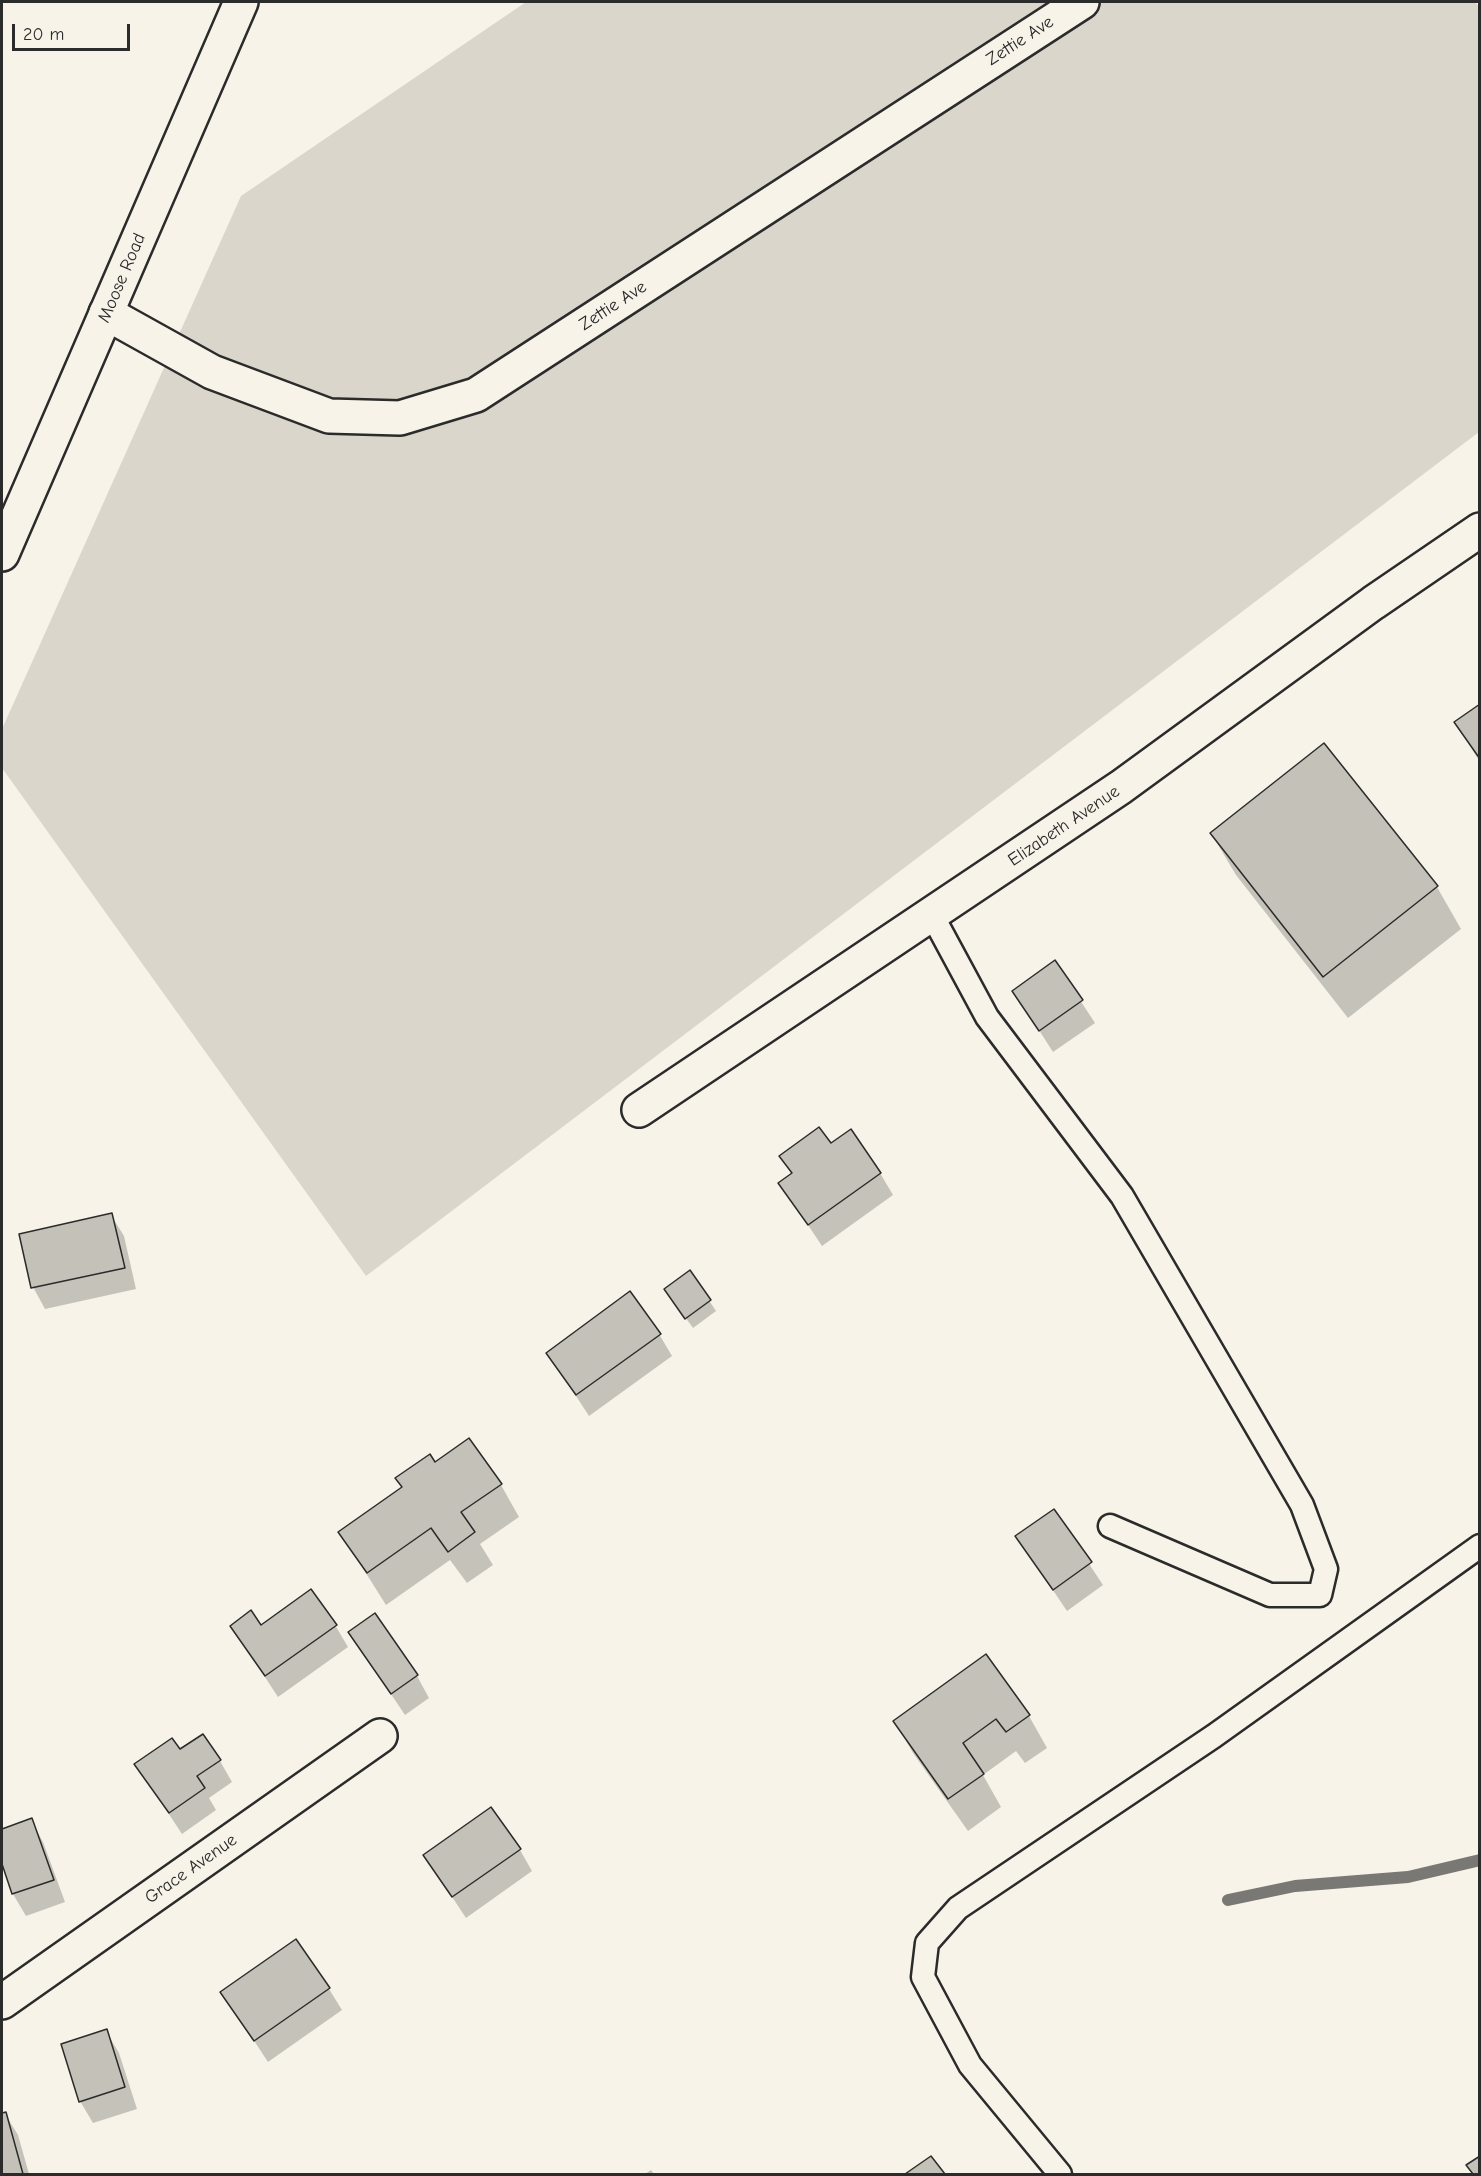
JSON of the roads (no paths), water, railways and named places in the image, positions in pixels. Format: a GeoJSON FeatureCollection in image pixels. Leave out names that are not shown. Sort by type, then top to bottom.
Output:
{"type":"FeatureCollection","features":[{"type":"Feature","properties":{"kind":"street","name":"Moose Road"},"geometry":{"type":"LineString","coordinates":[[2,554],[241,2]]}},
{"type":"Feature","properties":{"kind":"street","name":"Zettie Ave"},"geometry":{"type":"LineString","coordinates":[[106,313],[212,372],[329,416],[400,418],[476,395],[1082,2]]}},
{"type":"Feature","properties":{"kind":"street","name":"Elizabeth Avenue"},"geometry":{"type":"LineString","coordinates":[[639,1110],[1121,787],[1372,603],[1479,530]]}},
{"type":"Feature","properties":{"kind":"street","name":"Grace Avenue"},"geometry":{"type":"LineString","coordinates":[[2,2002],[380,1736]]}},
{"type":"Feature","properties":{"kind":"lane"},"geometry":{"type":"LineString","coordinates":[[932,915],[987,1017],[1122,1196],[1302,1505],[1326,1569],[1320,1595],[1270,1595],[1110,1526]]}},
{"type":"Feature","properties":{"kind":"lane"},"geometry":{"type":"LineString","coordinates":[[1060,2175],[970,2065],[923,1977],[927,1943],[958,1908],[1214,1736],[1479,1546]]}},
{"type":"Feature","properties":{"kind":"waterway"},"geometry":{"type":"LineString","coordinates":[[1228,1900],[1295,1886],[1408,1877],[1480,1860]]}}]}
